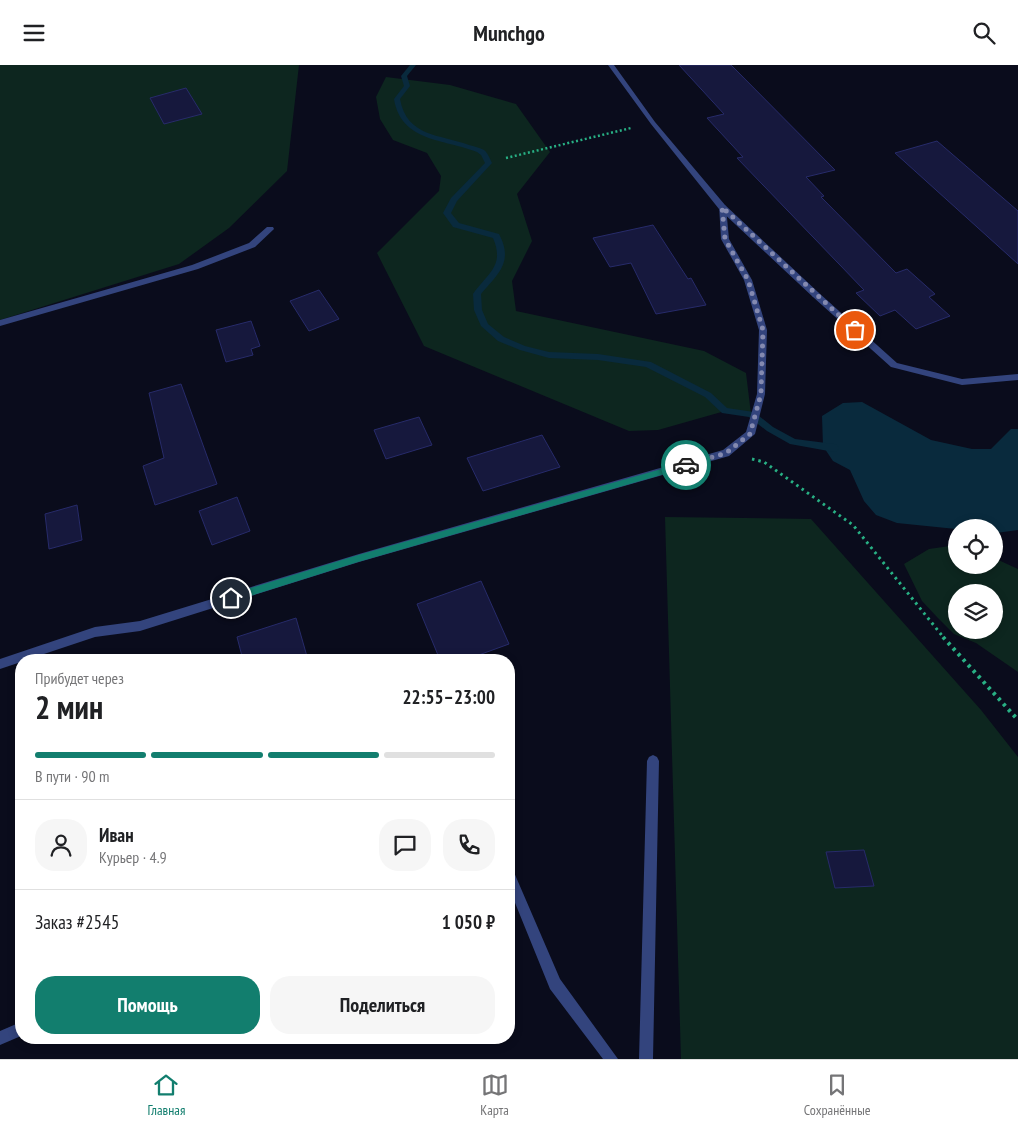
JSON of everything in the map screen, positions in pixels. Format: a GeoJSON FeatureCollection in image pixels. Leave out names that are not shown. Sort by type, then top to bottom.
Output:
{"type":"FeatureCollection","features":[{"type":"Feature","properties":{"kind":"street"},"geometry":{"type":"LineString","coordinates":[[611,65],[653,123],[722,207],[894,365],[962,382],[1018,377]]}},
{"type":"Feature","properties":{"kind":"street"},"geometry":{"type":"LineString","coordinates":[[30,654],[96,632],[140,627],[358,558],[726,453],[750,434],[761,394],[763,330],[748,280],[725,239],[722,207]]}},
{"type":"Feature","properties":{"kind":"street"},"geometry":{"type":"LineString","coordinates":[[0,323],[194,267],[252,245],[270,229]]}},
{"type":"Feature","properties":{"kind":"street"},"geometry":{"type":"LineString","coordinates":[[0,664],[15,659]]}},
{"type":"Feature","properties":{"kind":"street"},"geometry":{"type":"LineString","coordinates":[[646,1059],[653,761]]}},
{"type":"Feature","properties":{"kind":"street"},"geometry":{"type":"LineString","coordinates":[[515,888],[555,984],[610,1059]]}},
{"type":"Feature","properties":{"kind":"street"},"geometry":{"type":"LineString","coordinates":[[0,1038],[15,1032]]}},
{"type":"Feature","properties":{"kind":"path"},"geometry":{"type":"LineString","coordinates":[[506,158],[653,123]]}},
{"type":"Feature","properties":{"kind":"path"},"geometry":{"type":"LineString","coordinates":[[726,453],[764,462],[853,525],[949,645],[1018,720]]}},
{"type":"Feature","properties":{"kind":"green space"},"geometry":{"type":"Polygon","coordinates":[[[0,65],[299,65],[287,171],[229,228],[179,264],[0,320],[0,65]]]}},
{"type":"Feature","properties":{"kind":"green space"},"geometry":{"type":"Polygon","coordinates":[[[386,77],[450,85],[516,104],[550,152],[517,194],[532,241],[512,281],[516,311],[704,351],[746,373],[751,414],[725,411],[658,430],[629,431],[424,346],[377,253],[439,191],[441,176],[427,153],[393,140],[380,119],[376,97],[386,77]]]}},
{"type":"Feature","properties":{"kind":"green space"},"geometry":{"type":"Polygon","coordinates":[[[665,517],[811,519],[981,710],[1018,757],[1018,1059],[681,1059],[665,517]]]}},
{"type":"Feature","properties":{"kind":"green space"},"geometry":{"type":"Polygon","coordinates":[[[948,546],[948,574],[1003,574],[1003,562],[1018,569],[1018,672],[976,643],[966,639],[1003,639],[1003,584],[948,584],[948,628],[922,601],[904,564],[929,549],[948,546]]]}},
{"type":"Feature","properties":{"kind":"water"},"geometry":{"type":"Polygon","coordinates":[[[862,402],[931,440],[972,449],[991,449],[1011,429],[1018,429],[1018,530],[1003,532],[1003,519],[948,519],[948,528],[897,523],[876,515],[864,501],[850,470],[833,461],[823,446],[822,416],[843,403],[862,402]]]}},
{"type":"Feature","properties":{"kind":"building"},"geometry":{"type":"Polygon","coordinates":[[[679,65],[731,65],[835,170],[806,177],[824,196],[821,197],[896,273],[907,269],[935,294],[929,297],[950,316],[916,329],[895,310],[880,316],[856,293],[864,290],[737,158],[743,157],[707,118],[724,114],[679,65]]]}},
{"type":"Feature","properties":{"kind":"building"},"geometry":{"type":"Polygon","coordinates":[[[186,88],[202,114],[164,124],[150,98],[186,88]]]}},
{"type":"Feature","properties":{"kind":"building"},"geometry":{"type":"Polygon","coordinates":[[[937,141],[1018,211],[1018,264],[895,153],[937,141]]]}},
{"type":"Feature","properties":{"kind":"building"},"geometry":{"type":"Polygon","coordinates":[[[653,225],[688,279],[691,278],[706,305],[656,314],[631,263],[610,267],[593,238],[653,225]]]}},
{"type":"Feature","properties":{"kind":"building"},"geometry":{"type":"Polygon","coordinates":[[[319,290],[339,319],[309,331],[290,301],[319,290]]]}},
{"type":"Feature","properties":{"kind":"building"},"geometry":{"type":"Polygon","coordinates":[[[251,321],[260,346],[251,349],[253,355],[226,362],[216,330],[251,321]]]}},
{"type":"Feature","properties":{"kind":"building"},"geometry":{"type":"Polygon","coordinates":[[[181,384],[217,484],[155,505],[143,466],[164,458],[149,393],[181,384]]]}},
{"type":"Feature","properties":{"kind":"building"},"geometry":{"type":"Polygon","coordinates":[[[419,417],[432,445],[386,459],[374,430],[419,417]]]}},
{"type":"Feature","properties":{"kind":"building"},"geometry":{"type":"Polygon","coordinates":[[[542,435],[560,467],[483,491],[467,458],[542,435]]]}},
{"type":"Feature","properties":{"kind":"building"},"geometry":{"type":"Polygon","coordinates":[[[237,497],[250,531],[212,545],[199,511],[237,497]]]}},
{"type":"Feature","properties":{"kind":"building"},"geometry":{"type":"Polygon","coordinates":[[[77,505],[82,540],[49,549],[45,514],[77,505]]]}},
{"type":"Feature","properties":{"kind":"building"},"geometry":{"type":"Polygon","coordinates":[[[481,581],[509,644],[482,654],[438,654],[417,604],[481,581]]]}},
{"type":"Feature","properties":{"kind":"building"},"geometry":{"type":"Polygon","coordinates":[[[296,618],[306,654],[241,654],[237,637],[296,618]]]}},
{"type":"Feature","properties":{"kind":"building"},"geometry":{"type":"Polygon","coordinates":[[[864,850],[874,886],[835,888],[826,852],[864,850]]]}},
{"type":"Feature","properties":{"kind":"waterway"},"geometry":{"type":"LineString","coordinates":[[413,65],[404,76],[407,86],[397,99],[399,112],[405,121],[424,134],[479,151],[484,154],[489,163],[454,200],[447,213],[456,225],[496,236],[500,245],[501,261],[494,274],[477,294],[478,310],[485,326],[501,339],[523,348],[549,355],[598,357],[648,364],[708,395],[725,411],[751,414],[770,429],[793,442],[834,448]]}},
{"type":"Feature","properties":{"kind":"way so far"},"geometry":{"type":"LineString","coordinates":[[686,465],[726,453],[750,434],[761,394],[763,330],[748,280],[725,239],[722,207],[855,330]]}},
{"type":"Feature","properties":{"kind":"route"},"geometry":{"type":"LineString","coordinates":[[231,598],[358,558],[686,465]]}}]}
